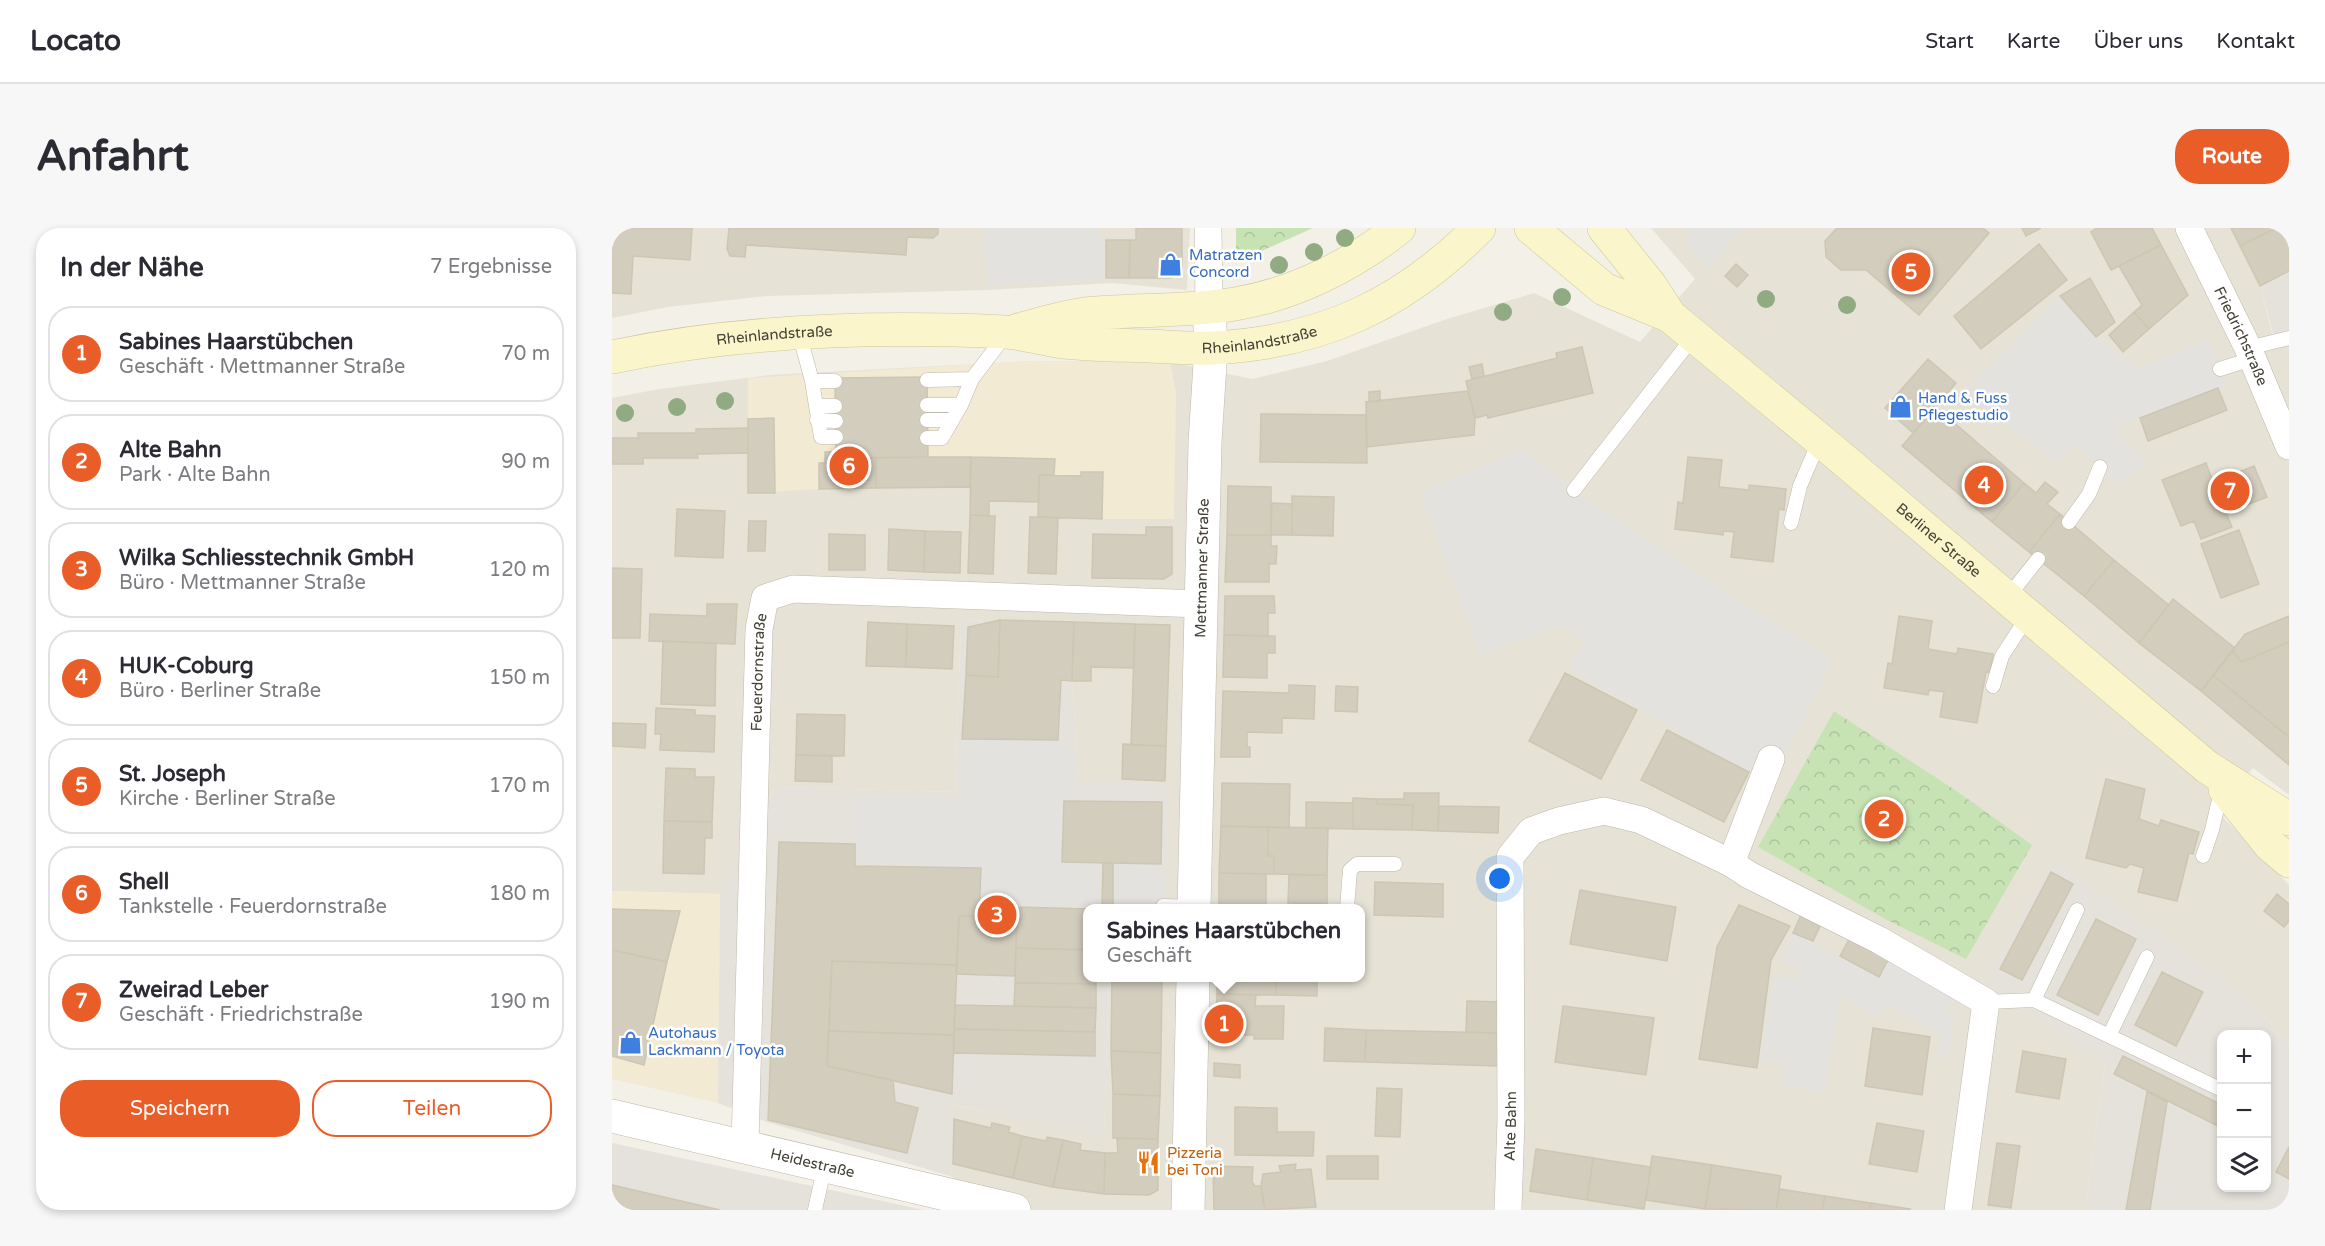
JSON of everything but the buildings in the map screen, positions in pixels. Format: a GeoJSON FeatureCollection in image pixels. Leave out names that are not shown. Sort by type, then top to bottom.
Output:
{"type":"FeatureCollection","features":[{"type":"Feature","properties":{"kind":"main road","name":"Rheinlandstraße"},"geometry":{"type":"LineString","coordinates":[[1008,332],[1085,314],[1209,308],[1258,300],[1311,281],[1346,264],[1399,228]]}},
{"type":"Feature","properties":{"kind":"main road","name":"Rheinlandstraße"},"geometry":{"type":"LineString","coordinates":[[612,357],[653,348],[799,333],[860,331],[1008,332],[1063,342],[1211,348],[1282,340],[1347,321],[1378,307],[1434,269],[1479,228]]}},
{"type":"Feature","properties":{"kind":"main road","name":"Berliner Straße"},"geometry":{"type":"LineString","coordinates":[[1531,228],[1604,289],[1682,326]]}},
{"type":"Feature","properties":{"kind":"main road","name":"Berliner Straße"},"geometry":{"type":"LineString","coordinates":[[1604,228],[1682,326],[1820,439],[2215,776],[2289,819]]}},
{"type":"Feature","properties":{"kind":"main road","name":"Berliner Straße"},"geometry":{"type":"LineString","coordinates":[[2215,776],[2270,845],[2289,861]]}},
{"type":"Feature","properties":{"kind":"street","name":"Mettmanner Straße"},"geometry":{"type":"LineString","coordinates":[[1184,904],[1200,604],[1204,442],[1211,348],[1208,228]]}},
{"type":"Feature","properties":{"kind":"street","name":"Friedrichstraße"},"geometry":{"type":"LineString","coordinates":[[2189,228],[2250,354],[2289,446]]}},
{"type":"Feature","properties":{"kind":"street","name":"Feuerdornstraße"},"geometry":{"type":"LineString","coordinates":[[745,1146],[759,640],[765,598],[793,589],[1200,604]]}},
{"type":"Feature","properties":{"kind":"street"},"geometry":{"type":"LineString","coordinates":[[1731,863],[1771,759]]}},
{"type":"Feature","properties":{"kind":"street","name":"Alte Bahn"},"geometry":{"type":"LineString","coordinates":[[1508,1210],[1511,1120],[1510,857],[1531,831],[1558,821],[1604,811],[1641,820],[1731,863],[1749,875],[1879,940],[1986,1002]]}},
{"type":"Feature","properties":{"kind":"street"},"geometry":{"type":"LineString","coordinates":[[1188,1210],[1193,982]]}},
{"type":"Feature","properties":{"kind":"street"},"geometry":{"type":"LineString","coordinates":[[1958,1210],[1986,1002]]}},
{"type":"Feature","properties":{"kind":"street","name":"Heidestraße"},"geometry":{"type":"LineString","coordinates":[[612,1116],[1014,1210]]}},
{"type":"Feature","properties":{"kind":"lane"},"geometry":{"type":"LineString","coordinates":[[1574,490],[1682,326]]}},
{"type":"Feature","properties":{"kind":"lane"},"geometry":{"type":"LineString","coordinates":[[927,438],[942,438],[961,405],[972,379],[1008,332]]}},
{"type":"Feature","properties":{"kind":"lane"},"geometry":{"type":"LineString","coordinates":[[799,333],[812,381],[821,437],[836,437]]}},
{"type":"Feature","properties":{"kind":"lane"},"geometry":{"type":"LineString","coordinates":[[2220,369],[2289,338]]}},
{"type":"Feature","properties":{"kind":"lane"},"geometry":{"type":"LineString","coordinates":[[927,380],[972,379]]}},
{"type":"Feature","properties":{"kind":"lane"},"geometry":{"type":"LineString","coordinates":[[812,381],[835,381]]}},
{"type":"Feature","properties":{"kind":"lane"},"geometry":{"type":"LineString","coordinates":[[927,405],[961,405]]}},
{"type":"Feature","properties":{"kind":"lane"},"geometry":{"type":"LineString","coordinates":[[816,406],[836,406]]}},
{"type":"Feature","properties":{"kind":"lane"},"geometry":{"type":"LineString","coordinates":[[818,420],[836,421]]}},
{"type":"Feature","properties":{"kind":"lane"},"geometry":{"type":"LineString","coordinates":[[927,420],[952,420]]}},
{"type":"Feature","properties":{"kind":"lane"},"geometry":{"type":"LineString","coordinates":[[1791,523],[1800,486],[1820,439]]}},
{"type":"Feature","properties":{"kind":"lane"},"geometry":{"type":"LineString","coordinates":[[2069,522],[2089,494],[2100,467]]}},
{"type":"Feature","properties":{"kind":"lane"},"geometry":{"type":"LineString","coordinates":[[1993,686],[2017,607],[2038,559]]}},
{"type":"Feature","properties":{"kind":"lane"},"geometry":{"type":"LineString","coordinates":[[2203,856],[2212,830],[2215,776]]}},
{"type":"Feature","properties":{"kind":"lane"},"geometry":{"type":"LineString","coordinates":[[1347,904],[1350,870],[1357,864],[1395,864]]}},
{"type":"Feature","properties":{"kind":"lane"},"geometry":{"type":"LineString","coordinates":[[2034,1000],[2077,910]]}},
{"type":"Feature","properties":{"kind":"lane"},"geometry":{"type":"LineString","coordinates":[[2109,1036],[2147,957]]}},
{"type":"Feature","properties":{"kind":"lane"},"geometry":{"type":"LineString","coordinates":[[1986,1002],[2034,1000],[2217,1088]]}},
{"type":"Feature","properties":{"kind":"lane"},"geometry":{"type":"LineString","coordinates":[[815,1210],[825,1164]]}},
{"type":"Feature","properties":{"kind":"shaded area"},"geometry":{"type":"Polygon","coordinates":[[[612,228],[1190,228],[1187,290],[1112,283],[988,290],[767,296],[668,307],[612,318],[612,228]]]}},
{"type":"Feature","properties":{"kind":"shaded area"},"geometry":{"type":"Polygon","coordinates":[[[982,228],[1098,228],[1099,241],[1106,242],[1106,278],[1079,282],[989,285],[982,228]]]}},
{"type":"Feature","properties":{"kind":"shaded area"},"geometry":{"type":"Polygon","coordinates":[[[1651,228],[2289,228],[2289,271],[2260,286],[2276,348],[2289,345],[2289,795],[2253,768],[2216,810],[2289,885],[2289,1047],[2250,998],[1985,982],[2105,1066],[2085,1210],[1021,1210],[950,1176],[954,1105],[1104,1135],[1109,982],[1365,982],[1365,904],[1163,904],[1079,781],[1068,624],[961,620],[955,792],[775,787],[720,894],[612,891],[612,398],[659,389],[770,375],[1031,361],[1170,362],[1252,379],[1327,361],[1447,319],[1534,293],[1640,342],[1695,279],[1651,228]]]}},
{"type":"Feature","properties":{"kind":"shaded area"},"geometry":{"type":"Polygon","coordinates":[[[1690,228],[1742,228],[1709,269],[1688,246],[1690,228]]]}},
{"type":"Feature","properties":{"kind":"shaded area"},"geometry":{"type":"Polygon","coordinates":[[[2289,271],[2289,345],[2277,348],[2260,286],[2289,271]]]}},
{"type":"Feature","properties":{"kind":"shaded area"},"geometry":{"type":"Polygon","coordinates":[[[2060,296],[2096,337],[2138,369],[2209,339],[2227,385],[2140,418],[2115,430],[2147,463],[2117,485],[2080,448],[2071,447],[2057,463],[1963,392],[2060,296]]]}},
{"type":"Feature","properties":{"kind":"shaded area"},"geometry":{"type":"Polygon","coordinates":[[[1031,361],[1170,362],[1176,393],[1174,519],[1102,519],[1103,472],[1082,472],[1081,476],[1040,475],[1039,502],[989,501],[989,516],[970,515],[970,487],[819,489],[748,493],[748,378],[1031,361]]]}},
{"type":"Feature","properties":{"kind":"shaded area"},"geometry":{"type":"Polygon","coordinates":[[[1522,449],[1574,490],[1833,660],[1770,786],[1569,668],[1584,643],[1561,625],[1480,655],[1420,493],[1522,449]]]}},
{"type":"Feature","properties":{"kind":"shaded area"},"geometry":{"type":"Polygon","coordinates":[[[961,620],[1068,623],[1079,781],[1168,783],[1166,904],[1083,904],[1083,982],[1109,982],[1104,1136],[955,1105],[950,1176],[767,1122],[718,1103],[720,894],[775,787],[955,792],[961,620]]]}},
{"type":"Feature","properties":{"kind":"shaded area"},"geometry":{"type":"Polygon","coordinates":[[[962,739],[1058,740],[1073,749],[1073,797],[1165,799],[1163,904],[1083,904],[1083,907],[980,906],[980,868],[855,866],[856,797],[961,799],[962,739]]]}},
{"type":"Feature","properties":{"kind":"shaded area"},"geometry":{"type":"Polygon","coordinates":[[[2053,859],[2250,998],[2289,1047],[2289,1210],[2085,1210],[2105,1066],[1984,982],[2053,859]]]}},
{"type":"Feature","properties":{"kind":"shaded area"},"geometry":{"type":"Polygon","coordinates":[[[612,891],[720,894],[718,1103],[612,1079],[612,891]]]}},
{"type":"Feature","properties":{"kind":"shaded area"},"geometry":{"type":"Polygon","coordinates":[[[1793,933],[1878,977],[1887,961],[1957,991],[1946,1011],[1955,1015],[1948,1059],[1937,1056],[1941,1034],[1886,1005],[1879,1017],[1841,997],[1823,1093],[1781,1085],[1784,1065],[1760,1060],[1774,977],[1797,979],[1798,967],[1780,961],[1793,933]]]}},
{"type":"Feature","properties":{"kind":"shaded area"},"geometry":{"type":"Polygon","coordinates":[[[612,1143],[924,1210],[612,1210],[612,1143]]]}},
{"type":"Feature","properties":{"kind":"green space"},"geometry":{"type":"Polygon","coordinates":[[[1236,228],[1313,228],[1257,253],[1236,257],[1236,228]]]}},
{"type":"Feature","properties":{"kind":"green space"},"geometry":{"type":"Polygon","coordinates":[[[1834,711],[1958,792],[2032,845],[1966,959],[1887,920],[1758,847],[1834,711]]]}},
{"type":"Feature","properties":{"kind":"place","name":"Matratzen Concord"},"geometry":{"type":"Point","coordinates":[1171,264]}},
{"type":"Feature","properties":{"kind":"place","name":"St. Joseph"},"geometry":{"type":"Point","coordinates":[1911,272]}},
{"type":"Feature","properties":{"kind":"place","name":"Hand & Fuss Pflegestudio"},"geometry":{"type":"Point","coordinates":[1900,407]}},
{"type":"Feature","properties":{"kind":"place","name":"Shell"},"geometry":{"type":"Point","coordinates":[849,466]}},
{"type":"Feature","properties":{"kind":"place","name":"HUK-Coburg"},"geometry":{"type":"Point","coordinates":[1984,485]}},
{"type":"Feature","properties":{"kind":"place","name":"Zweirad Leber"},"geometry":{"type":"Point","coordinates":[2230,491]}},
{"type":"Feature","properties":{"kind":"place","name":"Alte Bahn"},"geometry":{"type":"Point","coordinates":[1884,819]}},
{"type":"Feature","properties":{"kind":"place","name":"Wilka Schliesstechnik GmbH"},"geometry":{"type":"Point","coordinates":[997,915]}},
{"type":"Feature","properties":{"kind":"place","name":"Sabines Haarstübchen"},"geometry":{"type":"Point","coordinates":[1224,1024]}},
{"type":"Feature","properties":{"kind":"place","name":"Autohaus Lackmann / Toyota"},"geometry":{"type":"Point","coordinates":[630,1042]}},
{"type":"Feature","properties":{"kind":"place","name":"Pizzeria bei Toni"},"geometry":{"type":"Point","coordinates":[1149,1162]}}]}
